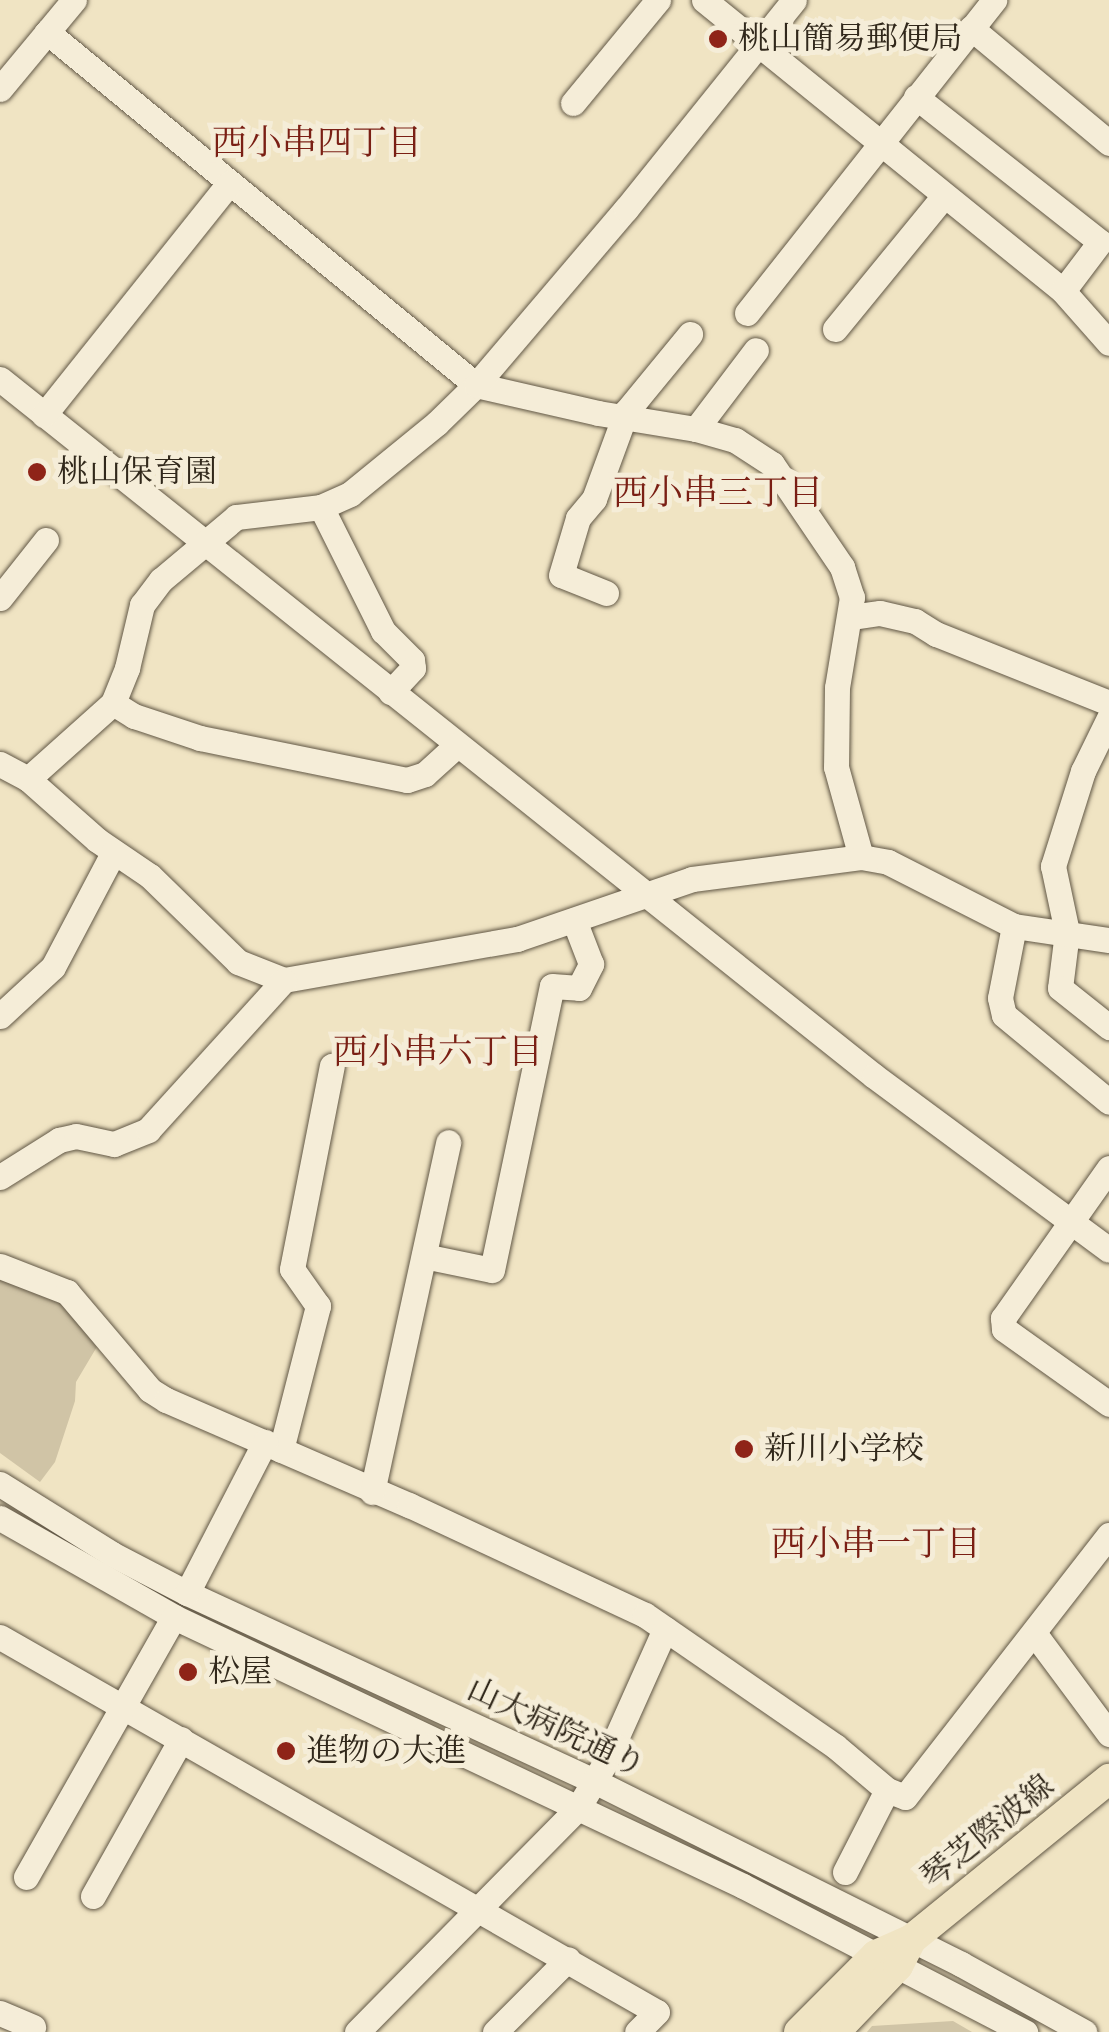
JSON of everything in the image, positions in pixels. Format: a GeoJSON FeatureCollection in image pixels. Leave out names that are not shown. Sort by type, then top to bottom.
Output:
{"type":"FeatureCollection","features":[{"type":"Feature","properties":{"kind":"main road","name":"琴芝際波線"},"geometry":{"type":"LineString","coordinates":[[799,2032],[1109,1780]]}},
{"type":"Feature","properties":{"kind":"main road","name":"琴芝際波線"},"geometry":{"type":"LineString","coordinates":[[835,2032],[895,1953]]}},
{"type":"Feature","properties":{"kind":"street"},"geometry":{"type":"LineString","coordinates":[[0,88],[74,0]]}},
{"type":"Feature","properties":{"kind":"street"},"geometry":{"type":"LineString","coordinates":[[573,103],[658,0]]}},
{"type":"Feature","properties":{"kind":"street"},"geometry":{"type":"LineString","coordinates":[[704,0],[1063,291],[1109,343]]}},
{"type":"Feature","properties":{"kind":"street"},"geometry":{"type":"LineString","coordinates":[[794,0],[476,386],[350,494],[321,507],[236,517],[202,543],[161,580],[142,605],[127,668],[113,703],[10,773],[113,853],[150,876],[238,962],[284,980],[517,939],[692,879],[861,857],[888,862],[1014,926],[1109,940]]}},
{"type":"Feature","properties":{"kind":"street"},"geometry":{"type":"LineString","coordinates":[[748,313],[994,0]]}},
{"type":"Feature","properties":{"kind":"street"},"geometry":{"type":"LineString","coordinates":[[972,28],[1109,143]]}},
{"type":"Feature","properties":{"kind":"street"},"geometry":{"type":"LineString","coordinates":[[47,32],[476,386],[625,419],[696,429],[736,440],[772,464],[842,568],[852,596],[837,688],[836,767],[861,857]]}},
{"type":"Feature","properties":{"kind":"street"},"geometry":{"type":"LineString","coordinates":[[916,97],[1100,242],[1063,291]]}},
{"type":"Feature","properties":{"kind":"street"},"geometry":{"type":"LineString","coordinates":[[44,414],[229,184]]}},
{"type":"Feature","properties":{"kind":"street"},"geometry":{"type":"LineString","coordinates":[[836,329],[943,197]]}},
{"type":"Feature","properties":{"kind":"street"},"geometry":{"type":"LineString","coordinates":[[606,593],[561,575],[578,518],[594,498],[625,419],[690,334]]}},
{"type":"Feature","properties":{"kind":"street"},"geometry":{"type":"LineString","coordinates":[[696,429],[756,350]]}},
{"type":"Feature","properties":{"kind":"street"},"geometry":{"type":"LineString","coordinates":[[0,379],[874,1076],[1109,1250]]}},
{"type":"Feature","properties":{"kind":"street"},"geometry":{"type":"LineString","coordinates":[[321,507],[383,630],[412,660],[414,668],[390,692]]}},
{"type":"Feature","properties":{"kind":"street"},"geometry":{"type":"LineString","coordinates":[[0,598],[46,540]]}},
{"type":"Feature","properties":{"kind":"street"},"geometry":{"type":"LineString","coordinates":[[851,617],[880,614],[915,620],[936,634],[1109,703]]}},
{"type":"Feature","properties":{"kind":"street"},"geometry":{"type":"LineString","coordinates":[[113,703],[134,716],[200,738],[407,780],[426,774],[457,745]]}},
{"type":"Feature","properties":{"kind":"street"},"geometry":{"type":"LineString","coordinates":[[1109,718],[1083,770],[1054,866],[1067,932],[1060,988],[1109,1026]]}},
{"type":"Feature","properties":{"kind":"street"},"geometry":{"type":"LineString","coordinates":[[0,1016],[53,967],[113,853]]}},
{"type":"Feature","properties":{"kind":"street"},"geometry":{"type":"LineString","coordinates":[[424,1256],[492,1270],[552,986],[579,988],[591,964],[574,920]]}},
{"type":"Feature","properties":{"kind":"street"},"geometry":{"type":"LineString","coordinates":[[1014,926],[1000,998],[1004,1015],[1109,1102]]}},
{"type":"Feature","properties":{"kind":"street"},"geometry":{"type":"LineString","coordinates":[[0,1177],[59,1140],[76,1136],[114,1144],[148,1130],[284,980]]}},
{"type":"Feature","properties":{"kind":"street"},"geometry":{"type":"LineString","coordinates":[[187,1592],[273,1446],[318,1306],[292,1269],[332,1066]]}},
{"type":"Feature","properties":{"kind":"street"},"geometry":{"type":"LineString","coordinates":[[372,1492],[448,1142]]}},
{"type":"Feature","properties":{"kind":"street"},"geometry":{"type":"LineString","coordinates":[[1109,1168],[1003,1318],[1004,1329],[1109,1404]]}},
{"type":"Feature","properties":{"kind":"street"},"geometry":{"type":"LineString","coordinates":[[0,1266],[67,1292],[150,1390],[645,1615],[835,1746],[887,1790],[905,1797],[1109,1536]]}},
{"type":"Feature","properties":{"kind":"street","name":"山大病院通り"},"geometry":{"type":"LineString","coordinates":[[0,1484],[112,1554],[187,1592],[594,1781],[895,1953],[1024,2032]]}},
{"type":"Feature","properties":{"kind":"street","name":"山大病院通り"},"geometry":{"type":"LineString","coordinates":[[0,1518],[174,1617],[895,1953],[1084,2032]]}},
{"type":"Feature","properties":{"kind":"street"},"geometry":{"type":"LineString","coordinates":[[26,1877],[174,1617]]}},
{"type":"Feature","properties":{"kind":"street"},"geometry":{"type":"LineString","coordinates":[[358,2032],[578,1808],[665,1629]]}},
{"type":"Feature","properties":{"kind":"street"},"geometry":{"type":"LineString","coordinates":[[1034,1633],[1109,1734]]}},
{"type":"Feature","properties":{"kind":"street"},"geometry":{"type":"LineString","coordinates":[[0,1637],[658,2012],[637,2032]]}},
{"type":"Feature","properties":{"kind":"street"},"geometry":{"type":"LineString","coordinates":[[93,1896],[181,1739]]}},
{"type":"Feature","properties":{"kind":"street"},"geometry":{"type":"LineString","coordinates":[[844,1872],[887,1790]]}},
{"type":"Feature","properties":{"kind":"street"},"geometry":{"type":"LineString","coordinates":[[495,2032],[568,1959]]}},
{"type":"Feature","properties":{"kind":"street"},"geometry":{"type":"LineString","coordinates":[[0,2013],[32,2028]]}},
{"type":"Feature","properties":{"kind":"shaded area"},"geometry":{"type":"Polygon","coordinates":[[[0,1276],[66,1302],[98,1345],[76,1382],[75,1401],[55,1462],[40,1482],[0,1453],[0,1276]]]}},
{"type":"Feature","properties":{"kind":"shaded area"},"geometry":{"type":"Polygon","coordinates":[[[953,2021],[972,2032],[867,2032],[872,2026],[953,2021]]]}},
{"type":"Feature","properties":{"kind":"place","name":"桃山簡易郵便局"},"geometry":{"type":"Point","coordinates":[718,39]}},
{"type":"Feature","properties":{"kind":"place","name":"桃山保育園"},"geometry":{"type":"Point","coordinates":[37,472]}},
{"type":"Feature","properties":{"kind":"place","name":"新川小学校"},"geometry":{"type":"Point","coordinates":[744,1449]}},
{"type":"Feature","properties":{"kind":"place","name":"松屋"},"geometry":{"type":"Point","coordinates":[188,1672]}},
{"type":"Feature","properties":{"kind":"place","name":"進物の大進"},"geometry":{"type":"Point","coordinates":[286,1751]}},
{"type":"Feature","properties":{"kind":"district","name":"西小串四丁目"},"geometry":{"type":"Point","coordinates":[317,143]}},
{"type":"Feature","properties":{"kind":"district","name":"西小串三丁目"},"geometry":{"type":"Point","coordinates":[718,493]}},
{"type":"Feature","properties":{"kind":"district","name":"西小串六丁目"},"geometry":{"type":"Point","coordinates":[438,1052]}},
{"type":"Feature","properties":{"kind":"district","name":"西小串一丁目"},"geometry":{"type":"Point","coordinates":[876,1544]}}]}
